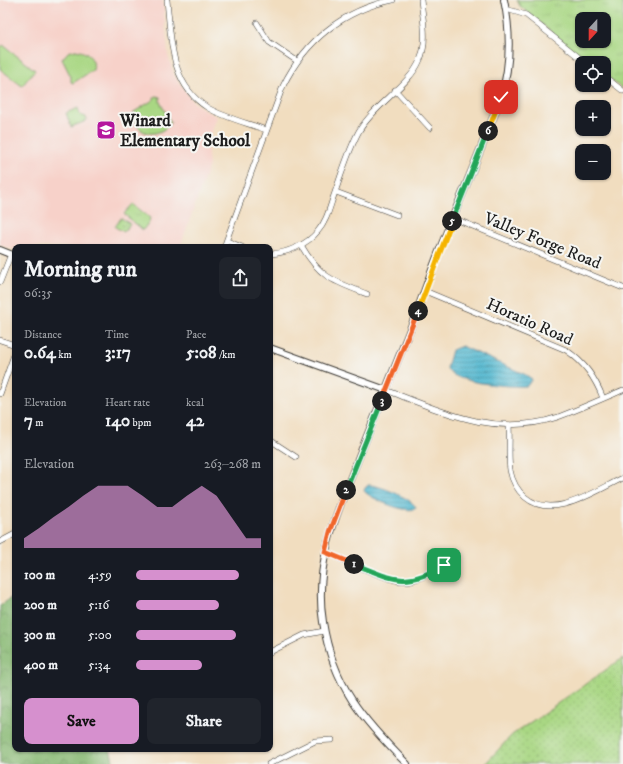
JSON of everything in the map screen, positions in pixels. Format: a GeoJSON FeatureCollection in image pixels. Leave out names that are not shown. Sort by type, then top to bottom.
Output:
{"type":"FeatureCollection","features":[{"type":"Feature","properties":{"kind":"street"},"geometry":{"type":"LineString","coordinates":[[167,0],[172,52],[179,75],[184,84],[198,100],[208,107],[266,130]]}},
{"type":"Feature","properties":{"kind":"street"},"geometry":{"type":"LineString","coordinates":[[226,244],[283,86],[297,61],[311,43],[339,21],[373,5],[392,0]]}},
{"type":"Feature","properties":{"kind":"street"},"geometry":{"type":"LineString","coordinates":[[273,254],[280,253],[301,244],[314,235],[323,225],[354,142],[360,130],[372,113],[415,70],[423,52],[424,31],[421,0]]}},
{"type":"Feature","properties":{"kind":"street"},"geometry":{"type":"LineString","coordinates":[[406,764],[368,724],[351,700],[337,672],[324,631],[320,587],[325,552],[333,521],[493,119],[504,85],[510,39],[504,0]]}},
{"type":"Feature","properties":{"kind":"street"},"geometry":{"type":"LineString","coordinates":[[506,9],[526,15],[577,56]]}},
{"type":"Feature","properties":{"kind":"street"},"geometry":{"type":"LineString","coordinates":[[257,23],[269,42],[297,61]]}},
{"type":"Feature","properties":{"kind":"street"},"geometry":{"type":"LineString","coordinates":[[611,82],[623,91]]}},
{"type":"Feature","properties":{"kind":"street"},"geometry":{"type":"LineString","coordinates":[[395,90],[430,128]]}},
{"type":"Feature","properties":{"kind":"street"},"geometry":{"type":"LineString","coordinates":[[336,192],[397,215]]}},
{"type":"Feature","properties":{"kind":"street","name":"Valley Forge Road"},"geometry":{"type":"LineString","coordinates":[[453,218],[623,288]]}},
{"type":"Feature","properties":{"kind":"street"},"geometry":{"type":"LineString","coordinates":[[227,241],[234,244]]}},
{"type":"Feature","properties":{"kind":"street"},"geometry":{"type":"LineString","coordinates":[[301,244],[316,268],[324,275],[333,281],[367,294]]}},
{"type":"Feature","properties":{"kind":"street"},"geometry":{"type":"LineString","coordinates":[[0,250],[12,255]]}},
{"type":"Feature","properties":{"kind":"street"},"geometry":{"type":"LineString","coordinates":[[0,282],[12,257]]}},
{"type":"Feature","properties":{"kind":"street","name":"Horatio Road"},"geometry":{"type":"LineString","coordinates":[[425,291],[566,350],[576,357],[591,374],[603,398]]}},
{"type":"Feature","properties":{"kind":"street"},"geometry":{"type":"LineString","coordinates":[[0,340],[12,344]]}},
{"type":"Feature","properties":{"kind":"street"},"geometry":{"type":"LineString","coordinates":[[273,349],[465,420],[491,424],[532,423],[558,417],[623,390]]}},
{"type":"Feature","properties":{"kind":"street"},"geometry":{"type":"LineString","coordinates":[[0,394],[12,360]]}},
{"type":"Feature","properties":{"kind":"street"},"geometry":{"type":"LineString","coordinates":[[509,424],[510,470],[512,479],[520,493],[533,502],[549,507],[564,505],[623,478]]}},
{"type":"Feature","properties":{"kind":"street"},"geometry":{"type":"LineString","coordinates":[[273,442],[296,457]]}},
{"type":"Feature","properties":{"kind":"street"},"geometry":{"type":"LineString","coordinates":[[0,542],[12,536]]}},
{"type":"Feature","properties":{"kind":"street"},"geometry":{"type":"LineString","coordinates":[[325,552],[390,578],[404,581],[415,579],[437,569],[449,560],[454,553]]}},
{"type":"Feature","properties":{"kind":"street"},"geometry":{"type":"LineString","coordinates":[[273,650],[304,635],[324,631]]}},
{"type":"Feature","properties":{"kind":"street"},"geometry":{"type":"LineString","coordinates":[[269,764],[315,741],[332,740]]}},
{"type":"Feature","properties":{"kind":"shaded area","name":"Winard Elementary School"},"geometry":{"type":"Polygon","coordinates":[[[0,0],[163,0],[168,55],[174,75],[194,103],[217,117],[207,144],[209,165],[181,244],[12,244],[12,249],[0,245],[0,0]]]}},
{"type":"Feature","properties":{"kind":"green space"},"geometry":{"type":"Polygon","coordinates":[[[517,0],[623,0],[623,89],[611,80],[611,56],[580,56],[520,6],[517,0]]]}},
{"type":"Feature","properties":{"kind":"green space"},"geometry":{"type":"Polygon","coordinates":[[[3,45],[35,70],[22,86],[0,69],[0,48],[3,45]]]}},
{"type":"Feature","properties":{"kind":"green space"},"geometry":{"type":"Polygon","coordinates":[[[75,50],[83,52],[89,56],[92,59],[94,66],[93,70],[73,83],[71,82],[71,77],[62,59],[68,52],[75,50]]]}},
{"type":"Feature","properties":{"kind":"green space"},"geometry":{"type":"Polygon","coordinates":[[[156,96],[160,97],[160,102],[171,123],[159,132],[147,133],[142,131],[138,126],[135,120],[134,112],[153,100],[156,96]]]}},
{"type":"Feature","properties":{"kind":"green space"},"geometry":{"type":"Polygon","coordinates":[[[78,108],[80,115],[86,117],[86,121],[71,127],[66,113],[78,108]]]}},
{"type":"Feature","properties":{"kind":"green space"},"geometry":{"type":"Polygon","coordinates":[[[133,204],[150,218],[143,230],[124,214],[133,204]]]}},
{"type":"Feature","properties":{"kind":"green space"},"geometry":{"type":"Polygon","coordinates":[[[121,218],[130,224],[124,232],[115,227],[121,218]]]}},
{"type":"Feature","properties":{"kind":"green space"},"geometry":{"type":"Polygon","coordinates":[[[12,597],[12,752],[111,752],[114,764],[0,764],[0,606],[12,597]]]}},
{"type":"Feature","properties":{"kind":"green space"},"geometry":{"type":"Polygon","coordinates":[[[623,658],[623,764],[485,764],[512,735],[623,658]]]}},
{"type":"Feature","properties":{"kind":"water"},"geometry":{"type":"Polygon","coordinates":[[[462,346],[532,379],[527,386],[519,386],[496,385],[460,378],[451,373],[447,368],[452,350],[462,346]]]}},
{"type":"Feature","properties":{"kind":"water"},"geometry":{"type":"Polygon","coordinates":[[[368,485],[373,485],[395,493],[409,500],[416,508],[412,510],[398,508],[381,502],[364,491],[368,485]]]}},
{"type":"Feature","properties":{"kind":"place","name":"Winard Elementary School"},"geometry":{"type":"Point","coordinates":[106,130]}},
{"type":"Feature","properties":{"kind":"route"},"geometry":{"type":"LineString","coordinates":[[444,565],[415,579],[399,581],[325,552],[333,521],[501,97]]}}]}
